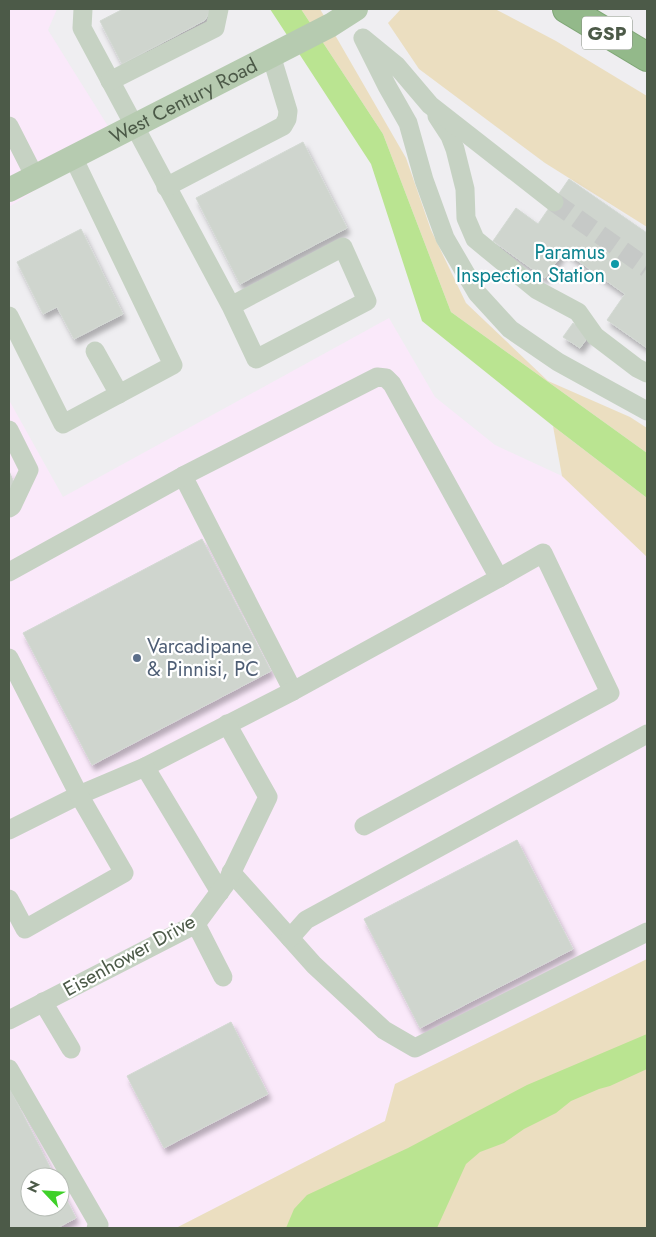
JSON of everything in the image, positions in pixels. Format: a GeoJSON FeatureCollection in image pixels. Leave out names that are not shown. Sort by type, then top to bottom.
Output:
{"type":"FeatureCollection","features":[{"type":"Feature","properties":{"kind":"highway","name":"GSP"},"geometry":{"type":"LineString","coordinates":[[567,9],[647,57]]}},
{"type":"Feature","properties":{"kind":"main road","name":"West Century Road"},"geometry":{"type":"LineString","coordinates":[[9,190],[352,12]]}},
{"type":"Feature","properties":{"kind":"street"},"geometry":{"type":"LineString","coordinates":[[83,9],[82,28],[231,306],[256,359],[367,301],[343,247],[231,306]]}},
{"type":"Feature","properties":{"kind":"street"},"geometry":{"type":"LineString","coordinates":[[110,81],[214,28],[220,9]]}},
{"type":"Feature","properties":{"kind":"street"},"geometry":{"type":"LineString","coordinates":[[352,12],[387,86],[408,123],[424,180],[445,238],[478,293],[510,329],[558,362],[647,410]]}},
{"type":"Feature","properties":{"kind":"street"},"geometry":{"type":"LineString","coordinates":[[363,38],[396,65],[430,105],[450,136],[455,149],[464,189],[466,218],[475,239],[537,290],[578,312],[594,336],[636,368],[647,373]]}},
{"type":"Feature","properties":{"kind":"street"},"geometry":{"type":"LineString","coordinates":[[166,187],[282,126],[287,119],[288,111],[271,55]]}},
{"type":"Feature","properties":{"kind":"street"},"geometry":{"type":"LineString","coordinates":[[430,105],[554,202]]}},
{"type":"Feature","properties":{"kind":"street"},"geometry":{"type":"LineString","coordinates":[[9,126],[35,177]]}},
{"type":"Feature","properties":{"kind":"street"},"geometry":{"type":"LineString","coordinates":[[9,316],[63,424],[173,365],[73,157]]}},
{"type":"Feature","properties":{"kind":"street"},"geometry":{"type":"LineString","coordinates":[[95,351],[119,394]]}},
{"type":"Feature","properties":{"kind":"street"},"geometry":{"type":"LineString","coordinates":[[9,572],[183,476],[377,377],[386,378],[392,384],[499,578]]}},
{"type":"Feature","properties":{"kind":"street"},"geometry":{"type":"LineString","coordinates":[[9,430],[29,470],[12,506],[9,508]]}},
{"type":"Feature","properties":{"kind":"street"},"geometry":{"type":"LineString","coordinates":[[183,476],[293,691]]}},
{"type":"Feature","properties":{"kind":"street"},"geometry":{"type":"LineString","coordinates":[[9,830],[79,795],[145,767],[293,691],[543,553],[610,693],[364,826]]}},
{"type":"Feature","properties":{"kind":"street"},"geometry":{"type":"LineString","coordinates":[[9,658],[79,795],[124,873],[25,929],[9,899]]}},
{"type":"Feature","properties":{"kind":"street","name":"Eisenhower Drive"},"geometry":{"type":"LineString","coordinates":[[9,1020],[196,924],[220,892],[227,882],[268,797],[227,724]]}},
{"type":"Feature","properties":{"kind":"street"},"geometry":{"type":"LineString","coordinates":[[290,938],[306,920],[647,734]]}},
{"type":"Feature","properties":{"kind":"street"},"geometry":{"type":"LineString","coordinates":[[145,767],[220,892]]}},
{"type":"Feature","properties":{"kind":"street"},"geometry":{"type":"LineString","coordinates":[[231,872],[314,965],[384,1030],[415,1048],[647,932]]}},
{"type":"Feature","properties":{"kind":"street"},"geometry":{"type":"LineString","coordinates":[[196,924],[223,977]]}},
{"type":"Feature","properties":{"kind":"street"},"geometry":{"type":"LineString","coordinates":[[44,1002],[71,1049]]}},
{"type":"Feature","properties":{"kind":"street"},"geometry":{"type":"LineString","coordinates":[[9,1069],[99,1225],[96,1228]]}},
{"type":"Feature","properties":{"kind":"shaded area"},"geometry":{"type":"Polygon","coordinates":[[[9,9],[57,9],[48,30],[116,139],[9,207],[9,9]]]}},
{"type":"Feature","properties":{"kind":"shaded area"},"geometry":{"type":"Polygon","coordinates":[[[270,9],[301,9],[383,134],[451,312],[647,453],[647,498],[553,426],[422,321],[371,164],[270,9]]]}},
{"type":"Feature","properties":{"kind":"shaded area"},"geometry":{"type":"Polygon","coordinates":[[[301,9],[320,9],[406,158],[431,230],[466,303],[548,381],[630,417],[647,428],[647,453],[451,312],[383,134],[301,9]]]}},
{"type":"Feature","properties":{"kind":"shaded area"},"geometry":{"type":"Polygon","coordinates":[[[401,9],[495,9],[556,41],[647,96],[647,227],[545,163],[419,69],[388,23],[401,9]]]}},
{"type":"Feature","properties":{"kind":"shaded area"},"geometry":{"type":"Polygon","coordinates":[[[389,318],[435,397],[495,445],[562,476],[647,557],[647,959],[395,1084],[385,1121],[176,1228],[9,1228],[9,400],[63,497],[389,318]]]}},
{"type":"Feature","properties":{"kind":"shaded area"},"geometry":{"type":"Polygon","coordinates":[[[553,426],[647,498],[647,557],[562,476],[553,426]]]}},
{"type":"Feature","properties":{"kind":"shaded area"},"geometry":{"type":"Polygon","coordinates":[[[647,959],[647,1228],[176,1228],[385,1121],[395,1084],[647,959]]]}},
{"type":"Feature","properties":{"kind":"shaded area"},"geometry":{"type":"Polygon","coordinates":[[[647,1034],[647,1069],[571,1101],[556,1113],[524,1129],[504,1143],[480,1152],[466,1164],[437,1228],[286,1228],[294,1209],[307,1195],[408,1148],[527,1085],[647,1034]]]}},
{"type":"Feature","properties":{"kind":"building"},"geometry":{"type":"Polygon","coordinates":[[[123,9],[211,9],[205,20],[122,64],[100,21],[123,9]]]}},
{"type":"Feature","properties":{"kind":"building"},"geometry":{"type":"Polygon","coordinates":[[[303,142],[347,228],[240,284],[196,198],[303,142]]]}},
{"type":"Feature","properties":{"kind":"building","name":"Paramus Inspection Station"},"geometry":{"type":"Polygon","coordinates":[[[569,179],[647,233],[647,348],[607,320],[625,294],[564,251],[545,278],[493,241],[516,208],[538,224],[569,179]]]}},
{"type":"Feature","properties":{"kind":"building"},"geometry":{"type":"Polygon","coordinates":[[[81,229],[123,314],[74,339],[57,307],[43,314],[17,262],[81,229]]]}},
{"type":"Feature","properties":{"kind":"building"},"geometry":{"type":"Polygon","coordinates":[[[573,323],[590,334],[580,348],[563,337],[573,323]]]}},
{"type":"Feature","properties":{"kind":"building"},"geometry":{"type":"Polygon","coordinates":[[[9,471],[15,485],[9,488],[9,471]]]}},
{"type":"Feature","properties":{"kind":"building"},"geometry":{"type":"Polygon","coordinates":[[[202,539],[271,671],[92,765],[23,633],[202,539]]]}},
{"type":"Feature","properties":{"kind":"building"},"geometry":{"type":"Polygon","coordinates":[[[517,840],[573,949],[420,1028],[364,919],[517,840]]]}},
{"type":"Feature","properties":{"kind":"building"},"geometry":{"type":"Polygon","coordinates":[[[231,1022],[268,1094],[164,1148],[127,1076],[231,1022]]]}},
{"type":"Feature","properties":{"kind":"building"},"geometry":{"type":"Polygon","coordinates":[[[9,1087],[50,1167],[20,1167],[20,1217],[70,1217],[70,1206],[76,1218],[57,1228],[9,1228],[9,1087]]]}},
{"type":"Feature","properties":{"kind":"tunnel"},"geometry":{"type":"LineString","coordinates":[[554,202],[647,268]]}},
{"type":"Feature","properties":{"kind":"place","name":"Paramus Inspection Station"},"geometry":{"type":"Point","coordinates":[615,264]}},
{"type":"Feature","properties":{"kind":"place","name":"Varcadipane & Pinnisi, PC"},"geometry":{"type":"Point","coordinates":[137,658]}}]}
